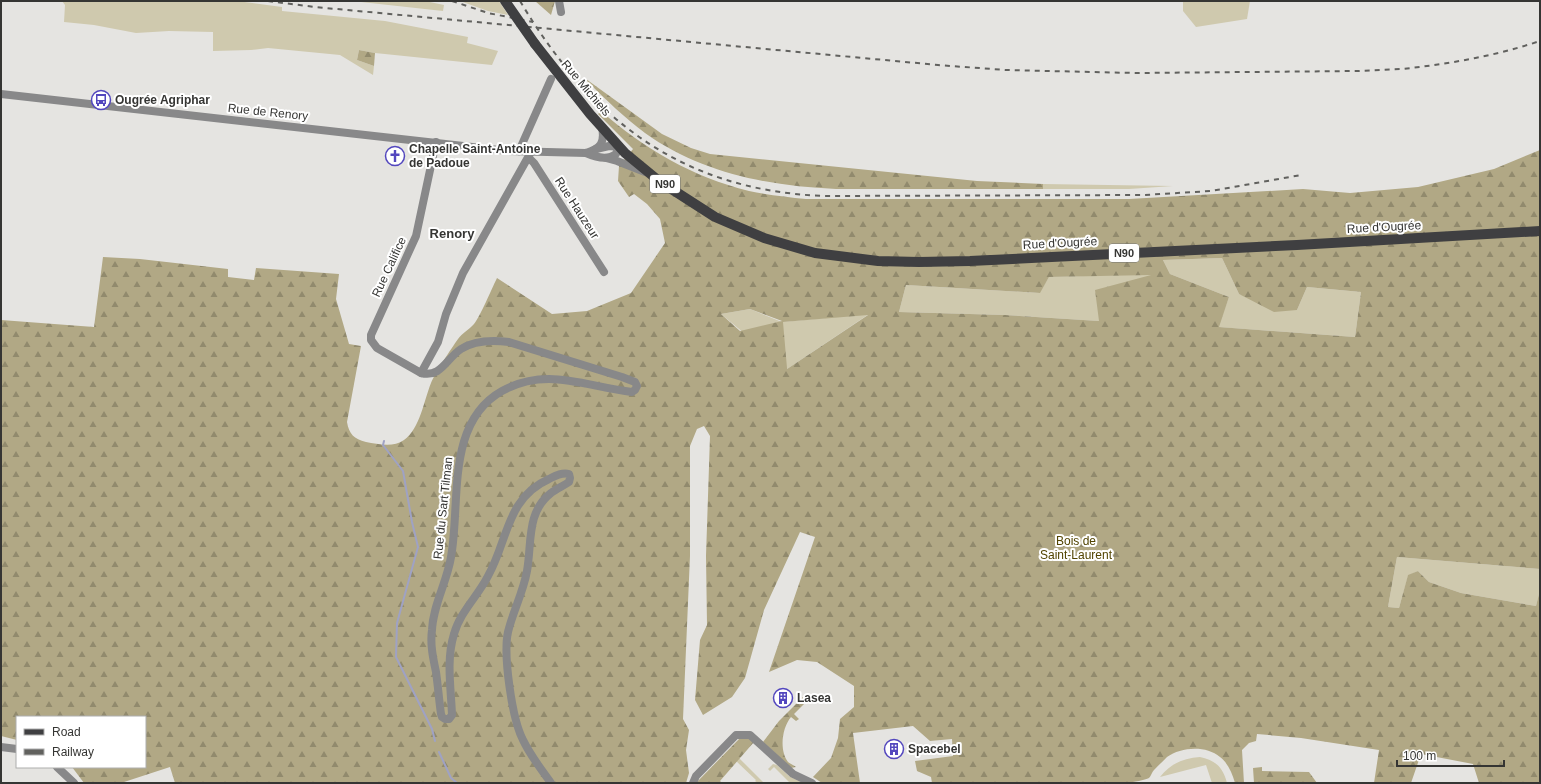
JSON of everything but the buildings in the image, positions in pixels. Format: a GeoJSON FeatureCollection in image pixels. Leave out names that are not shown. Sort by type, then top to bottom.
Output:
{"type":"FeatureCollection","features":[{"type":"Feature","properties":{"kind":"main road","name":"Rue Michiels"},"geometry":{"type":"LineString","coordinates":[[505,1],[534,44],[590,114],[619,147]]}},
{"type":"Feature","properties":{"kind":"main road","name":"Rue d'Ougrée"},"geometry":{"type":"LineString","coordinates":[[619,147],[650,174],[715,217],[748,232],[810,252],[837,257],[878,261],[970,261],[1540,231]]}},
{"type":"Feature","properties":{"kind":"street"},"geometry":{"type":"LineString","coordinates":[[559,1],[561,12]]}},
{"type":"Feature","properties":{"kind":"street"},"geometry":{"type":"LineString","coordinates":[[519,151],[551,79]]}},
{"type":"Feature","properties":{"kind":"street","name":"Rue de Renory"},"geometry":{"type":"LineString","coordinates":[[1,94],[508,151]]}},
{"type":"Feature","properties":{"kind":"street"},"geometry":{"type":"LineString","coordinates":[[596,149],[603,139],[602,127]]}},
{"type":"Feature","properties":{"kind":"street","name":"Rue Califice"},"geometry":{"type":"LineString","coordinates":[[421,373],[377,348],[371,340],[371,335],[416,236],[436,142]]}},
{"type":"Feature","properties":{"kind":"street","name":"Rue d'Ougrée"},"geometry":{"type":"LineString","coordinates":[[508,151],[519,151],[530,155],[586,153],[609,146],[619,147]]}},
{"type":"Feature","properties":{"kind":"street"},"geometry":{"type":"LineString","coordinates":[[603,158],[616,154],[619,147]]}},
{"type":"Feature","properties":{"kind":"street","name":"Rue d'Ougrée"},"geometry":{"type":"LineString","coordinates":[[586,153],[617,161],[650,174]]}},
{"type":"Feature","properties":{"kind":"street"},"geometry":{"type":"LineString","coordinates":[[421,373],[438,342],[446,314],[463,272],[530,155]]}},
{"type":"Feature","properties":{"kind":"street","name":"Rue Hauzeur"},"geometry":{"type":"LineString","coordinates":[[530,155],[604,272]]}},
{"type":"Feature","properties":{"kind":"street","name":"Rue du Sart Tilman"},"geometry":{"type":"LineString","coordinates":[[421,373],[436,373],[452,356],[474,343],[498,340],[509,342],[622,377],[635,382],[637,386],[632,392],[554,378],[536,379],[514,386],[495,395],[479,411],[467,432],[461,449],[452,549],[432,630],[432,647],[441,714],[442,718],[445,720],[449,719],[452,715],[450,660],[454,633],[459,622],[488,577],[511,516],[534,486],[564,473],[569,474],[569,482],[544,498],[535,513],[530,536],[525,580],[511,620],[506,644],[506,661],[518,729],[529,752],[551,783]]}},
{"type":"Feature","properties":{"kind":"street"},"geometry":{"type":"LineString","coordinates":[[693,783],[696,776],[736,735],[750,735],[793,774],[812,783]]}},
{"type":"Feature","properties":{"kind":"street"},"geometry":{"type":"LineString","coordinates":[[1,747],[16,749]]}},
{"type":"Feature","properties":{"kind":"street"},"geometry":{"type":"LineString","coordinates":[[58,768],[74,783]]}},
{"type":"Feature","properties":{"kind":"shaded area"},"geometry":{"type":"Polygon","coordinates":[[[62,1],[237,1],[282,7],[282,11],[385,21],[468,37],[467,43],[498,51],[492,65],[359,50],[357,60],[374,66],[373,75],[340,55],[268,48],[213,51],[213,32],[169,31],[136,33],[94,25],[64,22],[65,5],[62,1]]]}},
{"type":"Feature","properties":{"kind":"shaded area"},"geometry":{"type":"Polygon","coordinates":[[[352,1],[425,1],[444,5],[443,11],[352,1]]]}},
{"type":"Feature","properties":{"kind":"shaded area"},"geometry":{"type":"Polygon","coordinates":[[[460,1],[499,1],[508,15],[488,11],[460,1]]]}},
{"type":"Feature","properties":{"kind":"shaded area"},"geometry":{"type":"Polygon","coordinates":[[[1183,1],[1250,1],[1247,19],[1196,27],[1183,11],[1183,1]]]}},
{"type":"Feature","properties":{"kind":"shaded area"},"geometry":{"type":"Polygon","coordinates":[[[1043,184],[1173,186],[1129,189],[1043,189],[1043,184]]]}},
{"type":"Feature","properties":{"kind":"shaded area"},"geometry":{"type":"Polygon","coordinates":[[[1222,258],[1239,294],[1297,310],[1307,287],[1361,292],[1355,337],[1218,327],[1229,297],[1170,274],[1163,260],[1222,258]]]}},
{"type":"Feature","properties":{"kind":"shaded area"},"geometry":{"type":"Polygon","coordinates":[[[1153,274],[1099,321],[1005,315],[899,312],[906,285],[1039,293],[1049,277],[1153,274]]]}},
{"type":"Feature","properties":{"kind":"shaded area"},"geometry":{"type":"Polygon","coordinates":[[[750,309],[782,322],[869,314],[787,369],[721,314],[750,309]]]}},
{"type":"Feature","properties":{"kind":"shaded area"},"geometry":{"type":"Polygon","coordinates":[[[1397,557],[1540,569],[1540,590],[1536,606],[1461,593],[1429,582],[1418,571],[1408,576],[1399,608],[1388,607],[1397,557]]]}},
{"type":"Feature","properties":{"kind":"shaded area"},"geometry":{"type":"Polygon","coordinates":[[[1200,757],[1210,760],[1218,765],[1227,783],[1212,783],[1206,765],[1160,777],[1177,762],[1200,757]]]}},
{"type":"Feature","properties":{"kind":"shaded area"},"geometry":{"type":"Polygon","coordinates":[[[739,758],[764,783],[758,783],[755,781],[756,780],[736,761],[739,758]]]}},
{"type":"Feature","properties":{"kind":"shaded area"},"geometry":{"type":"Polygon","coordinates":[[[773,764],[777,765],[789,776],[803,783],[790,783],[774,767],[770,771],[768,769],[773,764]]]}},
{"type":"Feature","properties":{"kind":"green space"},"geometry":{"type":"Polygon","coordinates":[[[535,1],[555,1],[551,15],[535,1]]]}},
{"type":"Feature","properties":{"kind":"green space"},"geometry":{"type":"Polygon","coordinates":[[[359,50],[375,53],[374,66],[357,60],[359,50]]]}},
{"type":"Feature","properties":{"kind":"green space"},"geometry":{"type":"Polygon","coordinates":[[[586,79],[662,134],[691,148],[710,154],[977,181],[1043,184],[1043,189],[836,189],[785,185],[760,181],[712,168],[666,147],[630,121],[586,79]]]}},
{"type":"Feature","properties":{"kind":"green space","name":"Bois de Saint-Laurent"},"geometry":{"type":"Polygon","coordinates":[[[601,111],[634,138],[689,170],[728,185],[749,191],[806,199],[1129,199],[1303,189],[1350,193],[1418,187],[1494,169],[1540,150],[1540,569],[1397,557],[1388,607],[1399,608],[1408,575],[1418,571],[1429,582],[1461,593],[1536,606],[1540,590],[1540,783],[1479,783],[1473,764],[1421,754],[1411,783],[1374,783],[1379,750],[1301,738],[1257,734],[1256,741],[1249,743],[1242,750],[1244,783],[1235,783],[1233,776],[1225,762],[1214,753],[1201,749],[1186,749],[1167,757],[1154,770],[1149,778],[1128,783],[932,783],[931,777],[917,771],[915,761],[953,756],[952,739],[930,741],[913,726],[853,733],[860,783],[822,783],[813,777],[831,758],[838,738],[840,719],[854,707],[854,686],[817,662],[797,660],[769,672],[815,537],[800,532],[764,610],[745,678],[732,697],[703,715],[695,700],[700,640],[707,625],[706,556],[710,436],[704,426],[697,429],[690,446],[690,556],[683,719],[689,730],[686,750],[689,773],[686,783],[175,783],[170,767],[121,783],[84,783],[73,768],[146,768],[146,716],[16,716],[16,740],[1,736],[1,320],[94,327],[103,257],[140,259],[228,269],[228,277],[254,280],[256,268],[339,274],[336,299],[349,344],[361,346],[347,422],[349,430],[355,438],[366,442],[385,445],[395,444],[404,440],[414,429],[436,373],[461,335],[477,320],[497,278],[552,314],[587,311],[631,293],[665,243],[660,219],[647,204],[634,194],[629,197],[618,181],[619,166],[633,149],[598,114],[601,111]],[[1222,258],[1163,260],[1170,274],[1229,297],[1219,327],[1355,337],[1361,292],[1307,287],[1297,310],[1274,312],[1239,294],[1222,258]],[[1151,275],[1049,277],[1040,293],[906,285],[899,312],[1005,315],[1099,321],[1095,290],[1151,275]],[[750,309],[721,314],[740,331],[782,321],[750,309]],[[868,315],[783,322],[787,369],[868,315]]]}},
{"type":"Feature","properties":{"kind":"green space"},"geometry":{"type":"Polygon","coordinates":[[[805,695],[809,699],[794,714],[799,719],[796,721],[791,717],[785,727],[783,751],[788,762],[796,767],[791,768],[763,742],[779,721],[805,695]]]}},
{"type":"Feature","properties":{"kind":"green space"},"geometry":{"type":"Polygon","coordinates":[[[740,738],[750,738],[754,742],[720,781],[722,783],[696,783],[740,738]]]}},
{"type":"Feature","properties":{"kind":"green space"},"geometry":{"type":"Polygon","coordinates":[[[1262,767],[1262,771],[1309,772],[1317,783],[1254,783],[1253,768],[1262,767]]]}},
{"type":"Feature","properties":{"kind":"waterway"},"geometry":{"type":"LineString","coordinates":[[384,441],[383,445],[403,471],[418,547],[397,623],[396,657],[432,729],[435,741]]}},
{"type":"Feature","properties":{"kind":"waterway"},"geometry":{"type":"LineString","coordinates":[[439,752],[451,778],[457,783]]}},
{"type":"Feature","properties":{"kind":"railway"},"geometry":{"type":"LineString","coordinates":[[268,1],[315,7],[1005,70],[1136,73],[1357,71],[1402,69],[1472,59],[1540,41]]}},
{"type":"Feature","properties":{"kind":"railway"},"geometry":{"type":"LineString","coordinates":[[452,1],[488,13],[533,22]]}},
{"type":"Feature","properties":{"kind":"railway"},"geometry":{"type":"LineString","coordinates":[[520,1],[548,43],[577,81],[610,113],[645,141],[683,163],[726,180],[772,191],[823,196],[1144,195],[1211,191],[1301,175]]}},
{"type":"Feature","properties":{"kind":"place","name":"Ougrée Agriphar"},"geometry":{"type":"Point","coordinates":[101,100]}},
{"type":"Feature","properties":{"kind":"place","name":"Chapelle Saint-Antoine de Padoue"},"geometry":{"type":"Point","coordinates":[395,156]}},
{"type":"Feature","properties":{"kind":"place","name":"Lasea"},"geometry":{"type":"Point","coordinates":[783,698]}},
{"type":"Feature","properties":{"kind":"place","name":"Spacebel"},"geometry":{"type":"Point","coordinates":[894,749]}},
{"type":"Feature","properties":{"kind":"district","name":"Renory"},"geometry":{"type":"Point","coordinates":[452,233]}}]}
